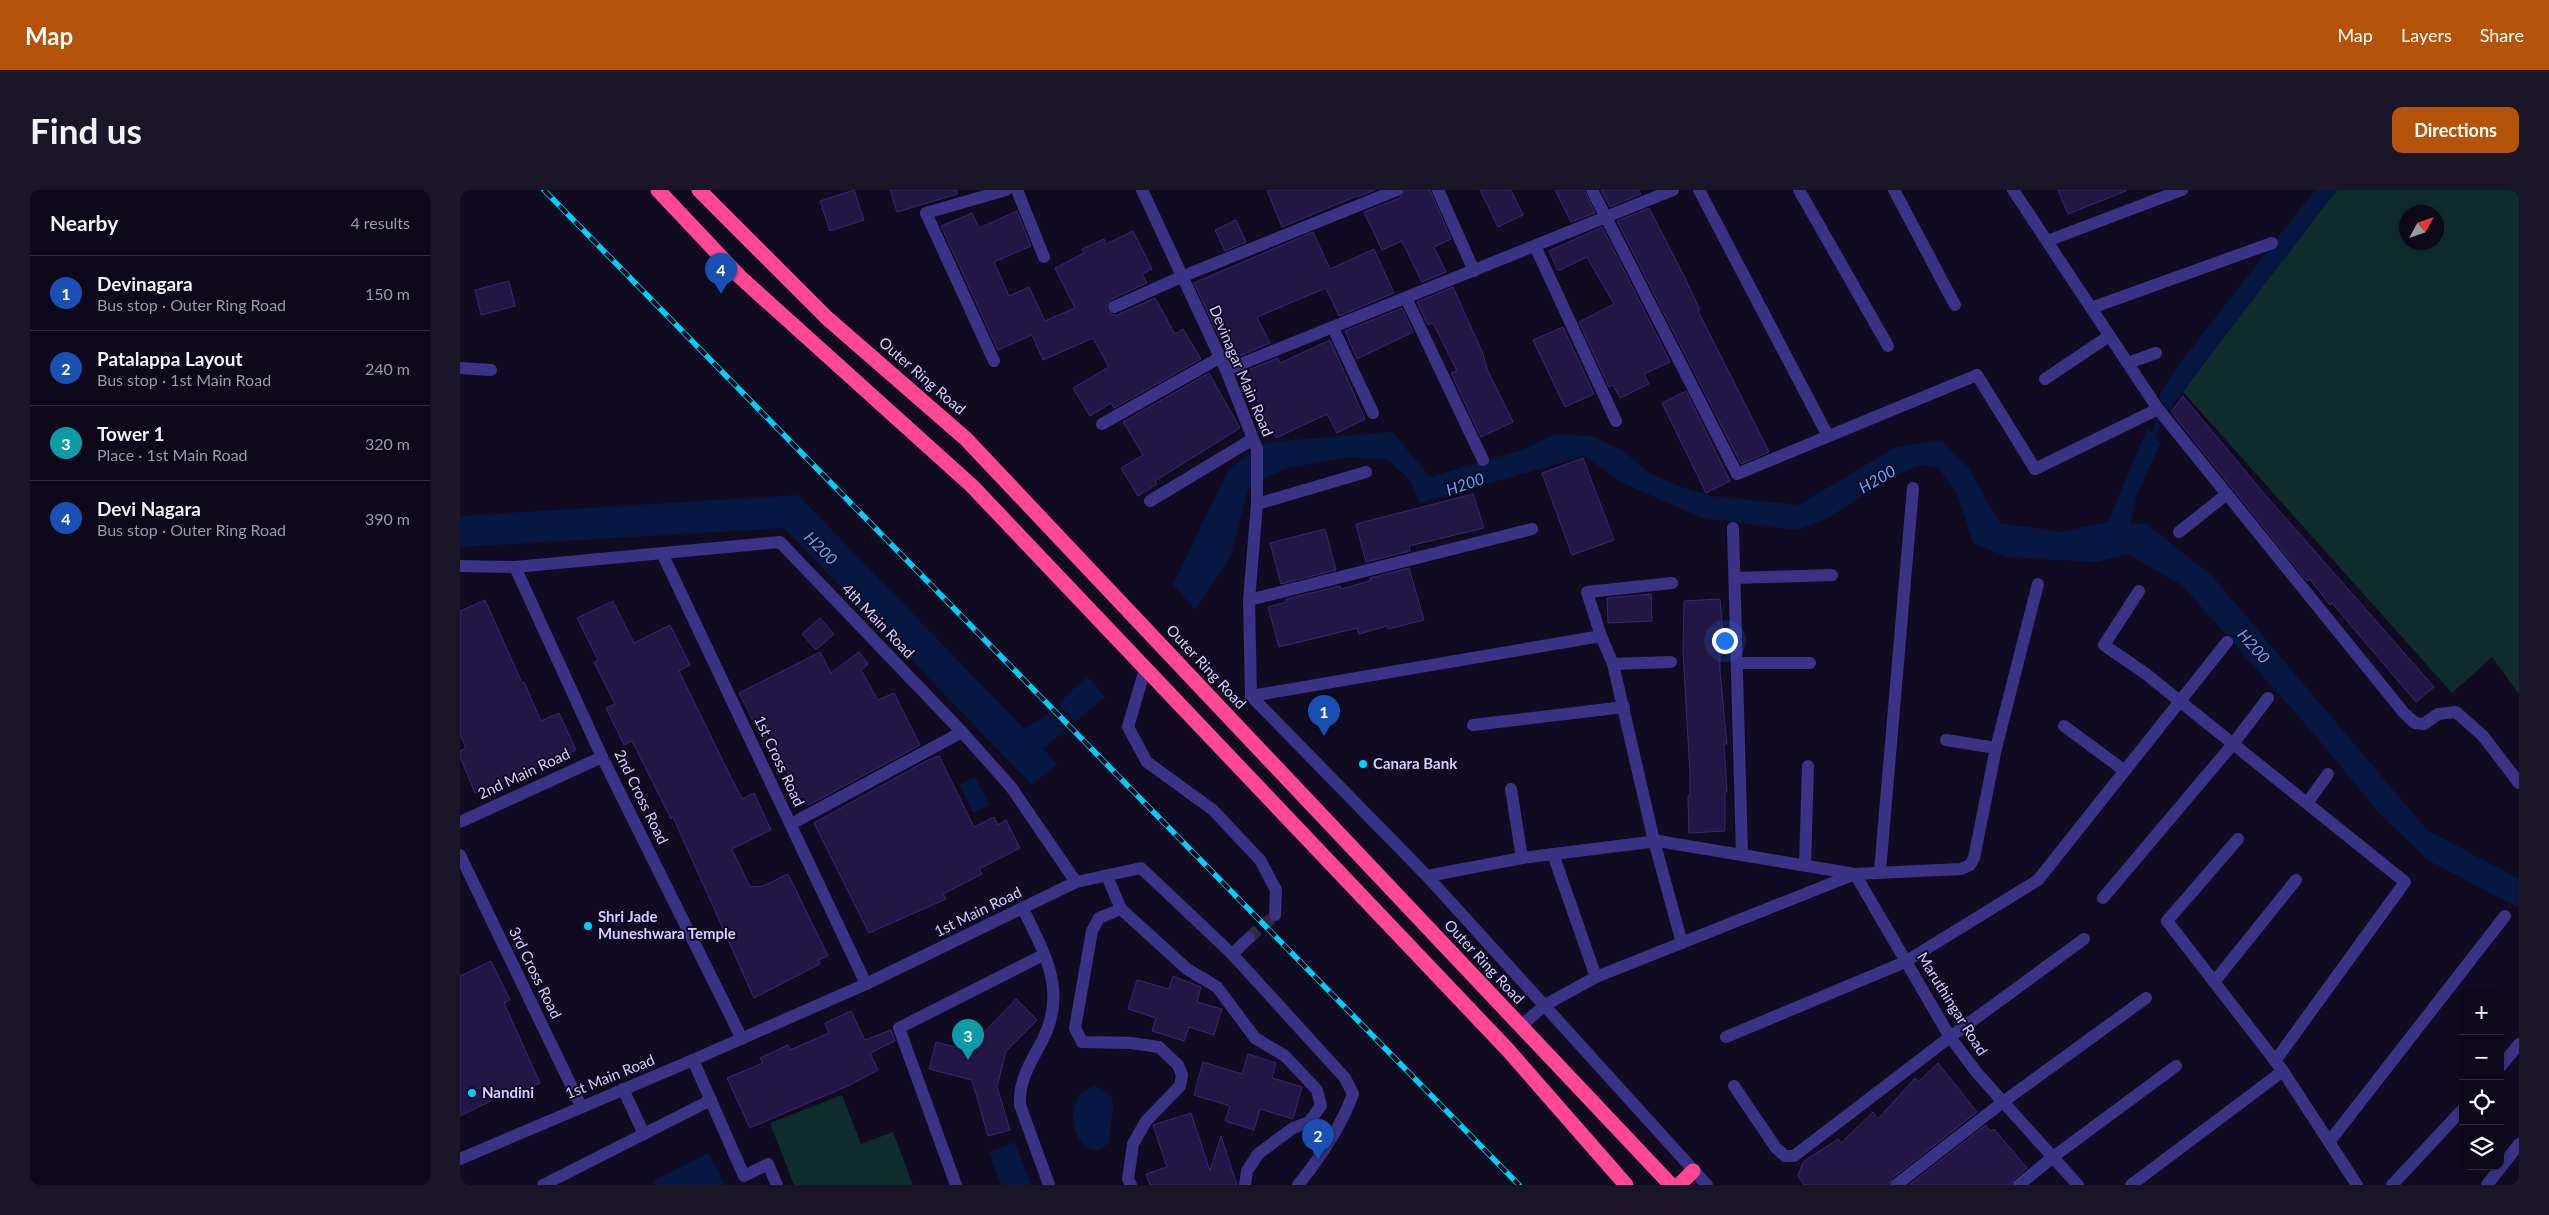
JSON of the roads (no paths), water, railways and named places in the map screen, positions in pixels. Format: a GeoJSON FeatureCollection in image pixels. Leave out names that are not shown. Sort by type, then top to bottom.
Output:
{"type":"FeatureCollection","features":[{"type":"Feature","properties":{"kind":"highway"},"geometry":{"type":"LineString","coordinates":[[658,190],[739,276],[972,486],[1508,1050],[1626,1185]]}},
{"type":"Feature","properties":{"kind":"highway","name":"Outer Ring Road"},"geometry":{"type":"LineString","coordinates":[[699,190],[827,318],[966,439],[1671,1185]]}},
{"type":"Feature","properties":{"kind":"highway"},"geometry":{"type":"LineString","coordinates":[[1679,1185],[1694,1171]]}},
{"type":"Feature","properties":{"kind":"street"},"geometry":{"type":"LineString","coordinates":[[994,362],[926,213],[1006,190]]}},
{"type":"Feature","properties":{"kind":"street"},"geometry":{"type":"LineString","coordinates":[[1017,190],[1044,257]]}},
{"type":"Feature","properties":{"kind":"street","name":"Devinagar Main Road"},"geometry":{"type":"LineString","coordinates":[[1142,190],[1226,370],[1255,444],[1258,489],[1249,600],[1251,696]]}},
{"type":"Feature","properties":{"kind":"street"},"geometry":{"type":"LineString","coordinates":[[1114,307],[1182,276],[1397,190]]}},
{"type":"Feature","properties":{"kind":"street"},"geometry":{"type":"LineString","coordinates":[[1438,190],[1474,270]]}},
{"type":"Feature","properties":{"kind":"street"},"geometry":{"type":"LineString","coordinates":[[1592,190],[1737,474],[1977,375],[2035,469],[2158,409]]}},
{"type":"Feature","properties":{"kind":"street"},"geometry":{"type":"LineString","coordinates":[[1226,370],[1673,190]]}},
{"type":"Feature","properties":{"kind":"street"},"geometry":{"type":"LineString","coordinates":[[1699,190],[1828,436]]}},
{"type":"Feature","properties":{"kind":"street"},"geometry":{"type":"LineString","coordinates":[[1799,190],[1888,346]]}},
{"type":"Feature","properties":{"kind":"street"},"geometry":{"type":"LineString","coordinates":[[1894,190],[1955,306]]}},
{"type":"Feature","properties":{"kind":"street"},"geometry":{"type":"LineString","coordinates":[[2014,190],[2158,409],[2404,713],[2415,723],[2424,724],[2438,714],[2456,712],[2483,736],[2519,783]]}},
{"type":"Feature","properties":{"kind":"street"},"geometry":{"type":"LineString","coordinates":[[2047,241],[2182,190]]}},
{"type":"Feature","properties":{"kind":"street"},"geometry":{"type":"LineString","coordinates":[[2091,308],[2272,243]]}},
{"type":"Feature","properties":{"kind":"street"},"geometry":{"type":"LineString","coordinates":[[1535,246],[1616,421]]}},
{"type":"Feature","properties":{"kind":"street"},"geometry":{"type":"LineString","coordinates":[[1406,298],[1483,460]]}},
{"type":"Feature","properties":{"kind":"street"},"geometry":{"type":"LineString","coordinates":[[1332,328],[1373,413]]}},
{"type":"Feature","properties":{"kind":"street"},"geometry":{"type":"LineString","coordinates":[[2045,379],[2109,336]]}},
{"type":"Feature","properties":{"kind":"street"},"geometry":{"type":"LineString","coordinates":[[2128,363],[2156,353]]}},
{"type":"Feature","properties":{"kind":"street"},"geometry":{"type":"LineString","coordinates":[[1102,424],[1219,358]]}},
{"type":"Feature","properties":{"kind":"street"},"geometry":{"type":"LineString","coordinates":[[460,368],[491,370]]}},
{"type":"Feature","properties":{"kind":"street"},"geometry":{"type":"LineString","coordinates":[[1150,501],[1255,444]]}},
{"type":"Feature","properties":{"kind":"street"},"geometry":{"type":"LineString","coordinates":[[1257,504],[1366,472]]}},
{"type":"Feature","properties":{"kind":"street"},"geometry":{"type":"LineString","coordinates":[[1880,871],[1913,488]]}},
{"type":"Feature","properties":{"kind":"street"},"geometry":{"type":"LineString","coordinates":[[2179,532],[2227,494]]}},
{"type":"Feature","properties":{"kind":"street"},"geometry":{"type":"LineString","coordinates":[[1733,528],[1736,578],[1742,854]]}},
{"type":"Feature","properties":{"kind":"street"},"geometry":{"type":"LineString","coordinates":[[1249,600],[1532,529]]}},
{"type":"Feature","properties":{"kind":"street","name":"4th Main Road"},"geometry":{"type":"LineString","coordinates":[[460,566],[515,567],[780,542],[962,732],[1011,787],[1076,882]]}},
{"type":"Feature","properties":{"kind":"street","name":"1st Cross Road"},"geometry":{"type":"LineString","coordinates":[[662,553],[866,984]]}},
{"type":"Feature","properties":{"kind":"street","name":"2nd Cross Road"},"geometry":{"type":"LineString","coordinates":[[515,567],[602,757],[742,1039]]}},
{"type":"Feature","properties":{"kind":"street"},"geometry":{"type":"LineString","coordinates":[[1736,578],[1832,575]]}},
{"type":"Feature","properties":{"kind":"street"},"geometry":{"type":"LineString","coordinates":[[1672,583],[1587,592],[1601,636],[1613,664],[1654,841],[1682,943]]}},
{"type":"Feature","properties":{"kind":"street"},"geometry":{"type":"LineString","coordinates":[[1521,1026],[1545,1005],[1596,977],[1855,874],[1880,871],[1961,869],[1970,865],[1974,858],[1996,748],[2038,584]]}},
{"type":"Feature","properties":{"kind":"street"},"geometry":{"type":"LineString","coordinates":[[2131,1185],[2279,1066],[2405,882],[2146,674],[2104,645],[2139,591]]}},
{"type":"Feature","properties":{"kind":"street"},"geometry":{"type":"LineString","coordinates":[[1251,696],[1601,636]]}},
{"type":"Feature","properties":{"kind":"street"},"geometry":{"type":"LineString","coordinates":[[1726,1037],[1905,962],[2038,880],[2227,642]]}},
{"type":"Feature","properties":{"kind":"street"},"geometry":{"type":"LineString","coordinates":[[1613,664],[1671,662]]}},
{"type":"Feature","properties":{"kind":"street"},"geometry":{"type":"LineString","coordinates":[[1737,662],[1810,664]]}},
{"type":"Feature","properties":{"kind":"street"},"geometry":{"type":"LineString","coordinates":[[1145,669],[1128,727],[1147,762],[1212,810],[1260,860],[1276,890],[1275,915]]}},
{"type":"Feature","properties":{"kind":"street"},"geometry":{"type":"LineString","coordinates":[[1251,696],[1427,876],[1707,1185]]}},
{"type":"Feature","properties":{"kind":"street"},"geometry":{"type":"LineString","coordinates":[[2103,898],[2233,744],[2268,698]]}},
{"type":"Feature","properties":{"kind":"street"},"geometry":{"type":"LineString","coordinates":[[1473,725],[1624,707]]}},
{"type":"Feature","properties":{"kind":"street"},"geometry":{"type":"LineString","coordinates":[[2064,726],[2125,771]]}},
{"type":"Feature","properties":{"kind":"street"},"geometry":{"type":"LineString","coordinates":[[791,824],[962,732]]}},
{"type":"Feature","properties":{"kind":"street"},"geometry":{"type":"LineString","coordinates":[[1946,740],[1996,748]]}},
{"type":"Feature","properties":{"kind":"street","name":"2nd Main Road"},"geometry":{"type":"LineString","coordinates":[[460,822],[602,757]]}},
{"type":"Feature","properties":{"kind":"street"},"geometry":{"type":"LineString","coordinates":[[1805,865],[1808,766]]}},
{"type":"Feature","properties":{"kind":"street"},"geometry":{"type":"LineString","coordinates":[[2307,803],[2328,774]]}},
{"type":"Feature","properties":{"kind":"street"},"geometry":{"type":"LineString","coordinates":[[1511,789],[1522,858]]}},
{"type":"Feature","properties":{"kind":"street"},"geometry":{"type":"LineString","coordinates":[[2238,839],[2167,921],[2279,1066],[2357,1185]]}},
{"type":"Feature","properties":{"kind":"street"},"geometry":{"type":"LineString","coordinates":[[1427,876],[1522,858],[1654,841],[1855,874]]}},
{"type":"Feature","properties":{"kind":"street"},"geometry":{"type":"LineString","coordinates":[[1553,854],[1596,977]]}},
{"type":"Feature","properties":{"kind":"street","name":"3rd Cross Road"},"geometry":{"type":"LineString","coordinates":[[460,855],[581,1106]]}},
{"type":"Feature","properties":{"kind":"street","name":"1st Main Road"},"geometry":{"type":"LineString","coordinates":[[460,1159],[866,984],[1076,882],[1141,868],[1232,954],[1345,1078],[1353,1094],[1347,1109],[1318,1160],[1301,1181]]}},
{"type":"Feature","properties":{"kind":"street","name":"Maruthingar Road"},"geometry":{"type":"LineString","coordinates":[[1855,874],[1950,1037],[1977,1073],[2078,1185]]}},
{"type":"Feature","properties":{"kind":"street"},"geometry":{"type":"LineString","coordinates":[[1107,876],[1122,909],[1187,969],[1217,987],[1255,1038],[1285,1056],[1317,1090],[1321,1106],[1309,1122],[1293,1128],[1258,1154],[1247,1171],[1245,1185]]}},
{"type":"Feature","properties":{"kind":"street"},"geometry":{"type":"LineString","coordinates":[[2214,982],[2296,880]]}},
{"type":"Feature","properties":{"kind":"street"},"geometry":{"type":"LineString","coordinates":[[1023,908],[1054,983],[1052,1013],[1042,1041],[1023,1075],[1020,1095],[1020,1105],[1049,1185]]}},
{"type":"Feature","properties":{"kind":"street"},"geometry":{"type":"LineString","coordinates":[[1122,909],[1099,918],[1092,930],[1075,1028],[1082,1042],[1131,1043],[1159,1047],[1178,1065],[1182,1075],[1180,1086],[1146,1121],[1133,1144],[1128,1179],[1131,1185]]}},
{"type":"Feature","properties":{"kind":"street"},"geometry":{"type":"LineString","coordinates":[[2329,1142],[2505,916]]}},
{"type":"Feature","properties":{"kind":"street"},"geometry":{"type":"LineString","coordinates":[[1232,954],[1249,938]]}},
{"type":"Feature","properties":{"kind":"street"},"geometry":{"type":"LineString","coordinates":[[1734,1086],[1776,1148],[1785,1156],[1794,1156],[1950,1037],[2084,939]]}},
{"type":"Feature","properties":{"kind":"street"},"geometry":{"type":"LineString","coordinates":[[956,1185],[899,1028],[1043,955]]}},
{"type":"Feature","properties":{"kind":"street"},"geometry":{"type":"LineString","coordinates":[[1896,1185],[2003,1102],[2146,998]]}},
{"type":"Feature","properties":{"kind":"street"},"geometry":{"type":"LineString","coordinates":[[2504,1062],[2519,1044]]}},
{"type":"Feature","properties":{"kind":"street"},"geometry":{"type":"LineString","coordinates":[[693,1060],[744,1176],[768,1164],[777,1185]]}},
{"type":"Feature","properties":{"kind":"street"},"geometry":{"type":"LineString","coordinates":[[2019,1185],[2053,1157],[2176,1066]]}},
{"type":"Feature","properties":{"kind":"street"},"geometry":{"type":"LineString","coordinates":[[623,1089],[644,1134]]}},
{"type":"Feature","properties":{"kind":"street"},"geometry":{"type":"LineString","coordinates":[[544,1185],[711,1100]]}},
{"type":"Feature","properties":{"kind":"street"},"geometry":{"type":"LineString","coordinates":[[2392,1185],[2459,1113]]}},
{"type":"Feature","properties":{"kind":"street"},"geometry":{"type":"LineString","coordinates":[[2487,1185],[2519,1144]]}},
{"type":"Feature","properties":{"kind":"water"},"geometry":{"type":"Polygon","coordinates":[[[2315,190],[2337,190],[2167,412],[2159,396],[2176,368],[2315,190]]]}},
{"type":"Feature","properties":{"kind":"water","name":"H200"},"geometry":{"type":"Polygon","coordinates":[[[2148,427],[2160,444],[2137,494],[2130,523],[2147,524],[2212,576],[2427,830],[2519,879],[2519,908],[2428,860],[2379,813],[2315,735],[2182,585],[2128,554],[2096,562],[2007,557],[1973,543],[1958,496],[1938,467],[1920,465],[1888,479],[1826,519],[1797,530],[1702,518],[1621,482],[1585,456],[1420,503],[1410,480],[1388,460],[1350,457],[1283,469],[1248,488],[1230,558],[1195,609],[1173,585],[1229,469],[1266,442],[1392,432],[1430,477],[1525,449],[1555,434],[1592,436],[1623,451],[1649,473],[1681,487],[1711,496],[1799,505],[1894,448],[1941,440],[1968,467],[2000,523],[2060,532],[2108,522],[2148,427]]]}},
{"type":"Feature","properties":{"kind":"water","name":"H200"},"geometry":{"type":"Polygon","coordinates":[[[798,495],[1024,729],[1046,716],[1087,676],[1105,697],[1043,749],[1057,764],[1032,785],[784,528],[460,547],[460,516],[798,495]]]}},
{"type":"Feature","properties":{"kind":"water"},"geometry":{"type":"Polygon","coordinates":[[[975,777],[989,805],[974,813],[959,785],[975,777]]]}},
{"type":"Feature","properties":{"kind":"water"},"geometry":{"type":"Polygon","coordinates":[[[1094,1086],[1107,1092],[1113,1105],[1108,1143],[1099,1151],[1084,1145],[1075,1131],[1073,1122],[1075,1105],[1079,1096],[1085,1090],[1094,1086]]]}},
{"type":"Feature","properties":{"kind":"water"},"geometry":{"type":"Polygon","coordinates":[[[1015,1142],[1031,1185],[1001,1185],[989,1152],[1015,1142]]]}},
{"type":"Feature","properties":{"kind":"water"},"geometry":{"type":"Polygon","coordinates":[[[709,1153],[725,1185],[655,1185],[653,1181],[709,1153]]]}},
{"type":"Feature","properties":{"kind":"waterway"},"geometry":{"type":"LineString","coordinates":[[2151,441],[2162,415]]}},
{"type":"Feature","properties":{"kind":"tunnel"},"geometry":{"type":"LineString","coordinates":[[1249,938],[1275,915]]}},
{"type":"Feature","properties":{"kind":"railway"},"geometry":{"type":"LineString","coordinates":[[544,190],[1519,1185]]}},
{"type":"Feature","properties":{"kind":"place","name":"Devi Nagara"},"geometry":{"type":"Point","coordinates":[721,294]}},
{"type":"Feature","properties":{"kind":"place","name":"Devinagara"},"geometry":{"type":"Point","coordinates":[1324,736]}},
{"type":"Feature","properties":{"kind":"place","name":"Canara Bank"},"geometry":{"type":"Point","coordinates":[1363,764]}},
{"type":"Feature","properties":{"kind":"place","name":"Shri Jade Muneshwara Temple"},"geometry":{"type":"Point","coordinates":[588,926]}},
{"type":"Feature","properties":{"kind":"place","name":"Tower 1"},"geometry":{"type":"Point","coordinates":[968,1060]}},
{"type":"Feature","properties":{"kind":"place","name":"Nandini"},"geometry":{"type":"Point","coordinates":[472,1093]}},
{"type":"Feature","properties":{"kind":"place","name":"Patalappa Layout"},"geometry":{"type":"Point","coordinates":[1318,1160]}}]}
